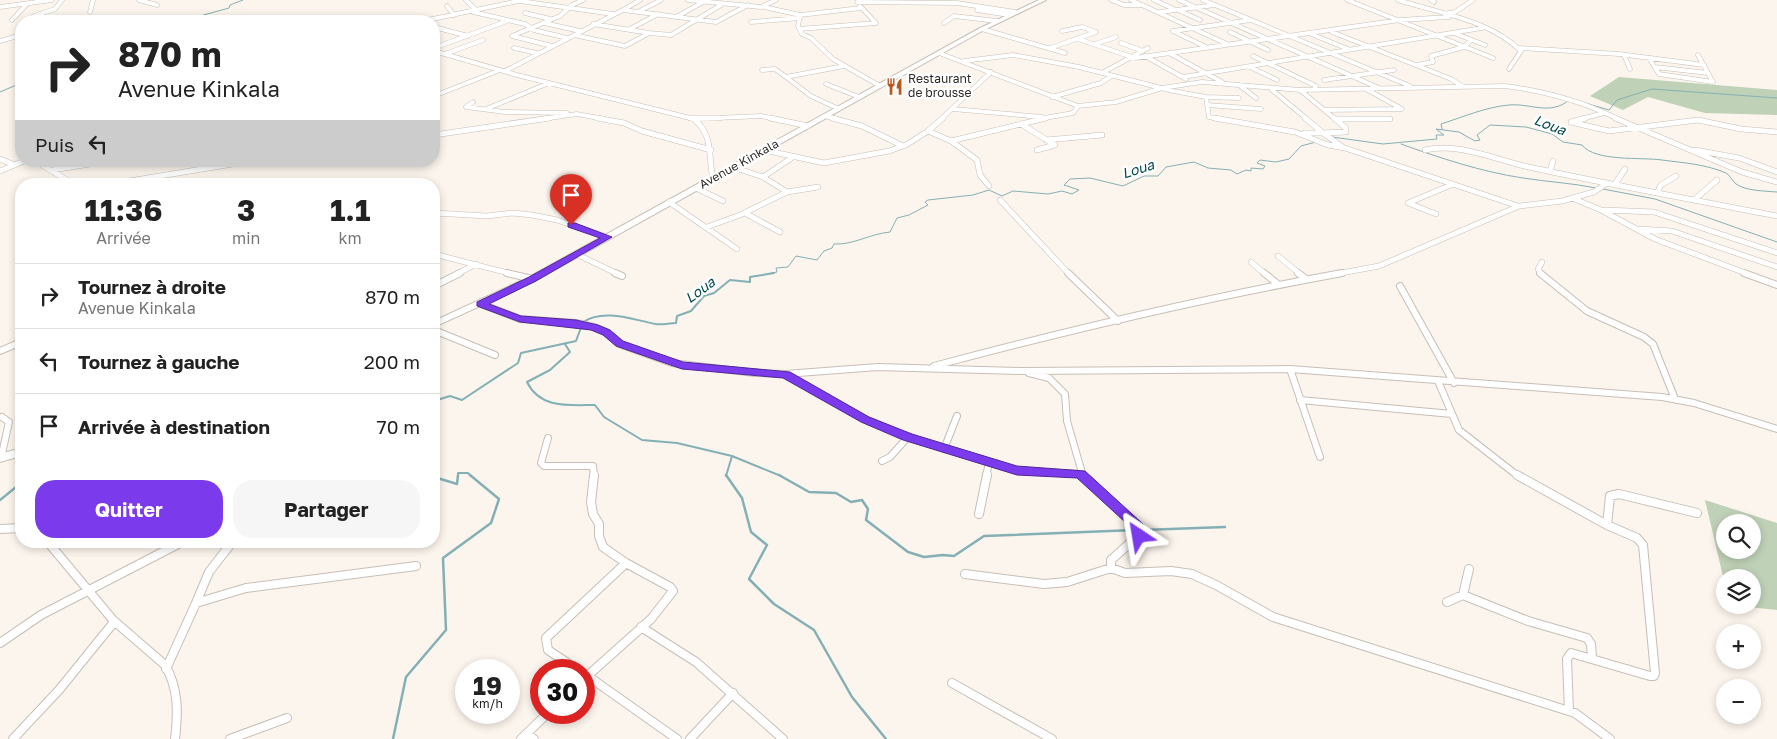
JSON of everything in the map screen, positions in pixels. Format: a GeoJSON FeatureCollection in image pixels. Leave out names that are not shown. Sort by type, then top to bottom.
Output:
{"type":"FeatureCollection","features":[{"type":"Feature","properties":{"kind":"main road","name":"Avenue Kinkala"},"geometry":{"type":"LineString","coordinates":[[440,321],[532,279],[982,29],[1043,0]]}},
{"type":"Feature","properties":{"kind":"main road"},"geometry":{"type":"LineString","coordinates":[[1,458],[15,454]]}},
{"type":"Feature","properties":{"kind":"street"},"geometry":{"type":"LineString","coordinates":[[0,8],[52,0]]}},
{"type":"Feature","properties":{"kind":"street"},"geometry":{"type":"LineString","coordinates":[[37,15],[55,9],[62,0]]}},
{"type":"Feature","properties":{"kind":"street"},"geometry":{"type":"LineString","coordinates":[[90,12],[93,0]]}},
{"type":"Feature","properties":{"kind":"street"},"geometry":{"type":"LineString","coordinates":[[139,0],[157,5]]}},
{"type":"Feature","properties":{"kind":"street"},"geometry":{"type":"LineString","coordinates":[[466,0],[477,11]]}},
{"type":"Feature","properties":{"kind":"street"},"geometry":{"type":"LineString","coordinates":[[496,0],[503,5]]}},
{"type":"Feature","properties":{"kind":"street"},"geometry":{"type":"LineString","coordinates":[[440,18],[522,0],[568,9],[614,14]]}},
{"type":"Feature","properties":{"kind":"street"},"geometry":{"type":"LineString","coordinates":[[552,46],[512,37],[560,16],[583,0]]}},
{"type":"Feature","properties":{"kind":"street"},"geometry":{"type":"LineString","coordinates":[[440,94],[503,70],[640,0]]}},
{"type":"Feature","properties":{"kind":"street"},"geometry":{"type":"LineString","coordinates":[[638,12],[661,0]]}},
{"type":"Feature","properties":{"kind":"street"},"geometry":{"type":"LineString","coordinates":[[688,0],[721,5],[764,7],[800,16]]}},
{"type":"Feature","properties":{"kind":"street"},"geometry":{"type":"LineString","coordinates":[[764,7],[776,0]]}},
{"type":"Feature","properties":{"kind":"street"},"geometry":{"type":"LineString","coordinates":[[961,0],[964,5]]}},
{"type":"Feature","properties":{"kind":"street"},"geometry":{"type":"LineString","coordinates":[[1112,0],[1124,5],[1141,5]]}},
{"type":"Feature","properties":{"kind":"street"},"geometry":{"type":"LineString","coordinates":[[1131,0],[1228,44]]}},
{"type":"Feature","properties":{"kind":"street"},"geometry":{"type":"LineString","coordinates":[[1154,0],[1200,20]]}},
{"type":"Feature","properties":{"kind":"street"},"geometry":{"type":"LineString","coordinates":[[1180,0],[1380,88]]}},
{"type":"Feature","properties":{"kind":"street"},"geometry":{"type":"LineString","coordinates":[[1203,0],[1414,88]]}},
{"type":"Feature","properties":{"kind":"street"},"geometry":{"type":"LineString","coordinates":[[1347,0],[1493,58]]}},
{"type":"Feature","properties":{"kind":"street"},"geometry":{"type":"LineString","coordinates":[[1398,0],[1482,28],[1510,40],[1518,48],[1520,54],[1509,69]]}},
{"type":"Feature","properties":{"kind":"street"},"geometry":{"type":"LineString","coordinates":[[1442,14],[1455,12],[1473,0]]}},
{"type":"Feature","properties":{"kind":"street"},"geometry":{"type":"LineString","coordinates":[[676,17],[704,1]]}},
{"type":"Feature","properties":{"kind":"street"},"geometry":{"type":"LineString","coordinates":[[856,1],[964,5],[983,7],[1012,14]]}},
{"type":"Feature","properties":{"kind":"street"},"geometry":{"type":"LineString","coordinates":[[799,29],[876,23],[856,1]]}},
{"type":"Feature","properties":{"kind":"street"},"geometry":{"type":"LineString","coordinates":[[983,7],[988,1]]}},
{"type":"Feature","properties":{"kind":"street"},"geometry":{"type":"LineString","coordinates":[[17,15],[27,4]]}},
{"type":"Feature","properties":{"kind":"street"},"geometry":{"type":"LineString","coordinates":[[593,24],[671,35],[721,5]]}},
{"type":"Feature","properties":{"kind":"street"},"geometry":{"type":"LineString","coordinates":[[623,10],[720,22],[748,5]]}},
{"type":"Feature","properties":{"kind":"street"},"geometry":{"type":"LineString","coordinates":[[1159,12],[1216,5]]}},
{"type":"Feature","properties":{"kind":"street"},"geometry":{"type":"LineString","coordinates":[[447,6],[454,15]]}},
{"type":"Feature","properties":{"kind":"street"},"geometry":{"type":"LineString","coordinates":[[751,22],[861,8]]}},
{"type":"Feature","properties":{"kind":"street"},"geometry":{"type":"LineString","coordinates":[[971,10],[1012,14]]}},
{"type":"Feature","properties":{"kind":"street"},"geometry":{"type":"LineString","coordinates":[[472,12],[525,24],[530,29],[568,38]]}},
{"type":"Feature","properties":{"kind":"street"},"geometry":{"type":"LineString","coordinates":[[524,13],[551,19]]}},
{"type":"Feature","properties":{"kind":"street"},"geometry":{"type":"LineString","coordinates":[[629,30],[658,14]]}},
{"type":"Feature","properties":{"kind":"street"},"geometry":{"type":"LineString","coordinates":[[800,16],[799,29],[844,66],[880,86]]}},
{"type":"Feature","properties":{"kind":"street"},"geometry":{"type":"LineString","coordinates":[[944,23],[954,16],[997,21]]}},
{"type":"Feature","properties":{"kind":"street"},"geometry":{"type":"LineString","coordinates":[[12,20],[15,17]]}},
{"type":"Feature","properties":{"kind":"street"},"geometry":{"type":"LineString","coordinates":[[1078,39],[1130,57],[1399,21],[1449,17]]}},
{"type":"Feature","properties":{"kind":"street"},"geometry":{"type":"LineString","coordinates":[[1206,47],[1173,32],[1252,20]]}},
{"type":"Feature","properties":{"kind":"street"},"geometry":{"type":"LineString","coordinates":[[440,47],[507,21]]}},
{"type":"Feature","properties":{"kind":"street"},"geometry":{"type":"LineString","coordinates":[[544,23],[580,31]]}},
{"type":"Feature","properties":{"kind":"street"},"geometry":{"type":"LineString","coordinates":[[1046,48],[1078,39],[1096,31],[1080,27],[1062,32]]}},
{"type":"Feature","properties":{"kind":"street"},"geometry":{"type":"LineString","coordinates":[[1183,77],[1482,28]]}},
{"type":"Feature","properties":{"kind":"street"},"geometry":{"type":"LineString","coordinates":[[440,29],[468,36]]}},
{"type":"Feature","properties":{"kind":"street"},"geometry":{"type":"LineString","coordinates":[[982,29],[1065,53]]}},
{"type":"Feature","properties":{"kind":"street"},"geometry":{"type":"LineString","coordinates":[[1330,31],[1454,80],[1462,86]]}},
{"type":"Feature","properties":{"kind":"street"},"geometry":{"type":"LineString","coordinates":[[1230,32],[1268,50]]}},
{"type":"Feature","properties":{"kind":"street"},"geometry":{"type":"LineString","coordinates":[[574,34],[625,46],[650,33]]}},
{"type":"Feature","properties":{"kind":"street"},"geometry":{"type":"LineString","coordinates":[[1453,33],[1485,45]]}},
{"type":"Feature","properties":{"kind":"street"},"geometry":{"type":"LineString","coordinates":[[1310,34],[1349,50]]}},
{"type":"Feature","properties":{"kind":"street"},"geometry":{"type":"LineString","coordinates":[[0,41],[15,37]]}},
{"type":"Feature","properties":{"kind":"street"},"geometry":{"type":"LineString","coordinates":[[1095,44],[1116,38]]}},
{"type":"Feature","properties":{"kind":"street"},"geometry":{"type":"LineString","coordinates":[[444,54],[483,40]]}},
{"type":"Feature","properties":{"kind":"street"},"geometry":{"type":"LineString","coordinates":[[1416,65],[1433,62],[1432,56],[1464,47],[1471,40]]}},
{"type":"Feature","properties":{"kind":"street"},"geometry":{"type":"LineString","coordinates":[[1121,43],[1143,50]]}},
{"type":"Feature","properties":{"kind":"street"},"geometry":{"type":"LineString","coordinates":[[514,48],[537,53]]}},
{"type":"Feature","properties":{"kind":"street"},"geometry":{"type":"LineString","coordinates":[[1102,73],[1148,48]]}},
{"type":"Feature","properties":{"kind":"street"},"geometry":{"type":"LineString","coordinates":[[1518,48],[1624,55],[1704,65]]}},
{"type":"Feature","properties":{"kind":"street"},"geometry":{"type":"LineString","coordinates":[[440,52],[549,83],[694,119],[761,116],[808,126]]}},
{"type":"Feature","properties":{"kind":"street"},"geometry":{"type":"LineString","coordinates":[[939,53],[1078,106],[1116,102],[1162,88],[1194,83],[1223,83],[1300,90],[1462,86],[1516,87],[1571,100],[1742,172],[1777,182]]}},
{"type":"Feature","properties":{"kind":"street"},"geometry":{"type":"LineString","coordinates":[[1168,53],[1223,83]]}},
{"type":"Feature","properties":{"kind":"street"},"geometry":{"type":"LineString","coordinates":[[964,61],[1012,54],[1206,97],[1238,98]]}},
{"type":"Feature","properties":{"kind":"street"},"geometry":{"type":"LineString","coordinates":[[1624,55],[1630,68]]}},
{"type":"Feature","properties":{"kind":"street"},"geometry":{"type":"LineString","coordinates":[[1649,58],[1660,75],[1713,82],[1698,55]]}},
{"type":"Feature","properties":{"kind":"street"},"geometry":{"type":"LineString","coordinates":[[1145,56],[1194,83]]}},
{"type":"Feature","properties":{"kind":"street"},"geometry":{"type":"LineString","coordinates":[[1254,56],[1316,86],[1314,89]]}},
{"type":"Feature","properties":{"kind":"street"},"geometry":{"type":"LineString","coordinates":[[786,77],[844,66]]}},
{"type":"Feature","properties":{"kind":"street"},"geometry":{"type":"LineString","coordinates":[[1655,66],[1708,73]]}},
{"type":"Feature","properties":{"kind":"street"},"geometry":{"type":"LineString","coordinates":[[1250,67],[1277,80]]}},
{"type":"Feature","properties":{"kind":"street"},"geometry":{"type":"LineString","coordinates":[[762,70],[775,69],[811,96],[839,109]]}},
{"type":"Feature","properties":{"kind":"street"},"geometry":{"type":"LineString","coordinates":[[1324,80],[1394,70]]}},
{"type":"Feature","properties":{"kind":"street"},"geometry":{"type":"LineString","coordinates":[[764,150],[829,163],[877,154],[903,146],[928,131],[983,82],[991,72]]}},
{"type":"Feature","properties":{"kind":"street"},"geometry":{"type":"LineString","coordinates":[[1052,97],[1101,83],[1111,76]]}},
{"type":"Feature","properties":{"kind":"street"},"geometry":{"type":"LineString","coordinates":[[484,110],[549,83]]}},
{"type":"Feature","properties":{"kind":"street"},"geometry":{"type":"LineString","coordinates":[[826,84],[859,97]]}},
{"type":"Feature","properties":{"kind":"street"},"geometry":{"type":"LineString","coordinates":[[1238,84],[1256,98]]}},
{"type":"Feature","properties":{"kind":"street"},"geometry":{"type":"LineString","coordinates":[[1270,88],[1325,134],[1345,148]]}},
{"type":"Feature","properties":{"kind":"street"},"geometry":{"type":"LineString","coordinates":[[1325,110],[1402,109],[1366,89]]}},
{"type":"Feature","properties":{"kind":"street"},"geometry":{"type":"LineString","coordinates":[[1206,97],[1209,116],[1296,132],[1325,134],[1346,132],[1346,128],[1300,90]]}},
{"type":"Feature","properties":{"kind":"street"},"geometry":{"type":"LineString","coordinates":[[472,102],[466,107],[484,110],[577,114],[624,124],[642,131],[711,150]]}},
{"type":"Feature","properties":{"kind":"street"},"geometry":{"type":"LineString","coordinates":[[1207,105],[1261,109]]}},
{"type":"Feature","properties":{"kind":"street"},"geometry":{"type":"LineString","coordinates":[[951,141],[1048,117],[1073,113],[1078,106]]}},
{"type":"Feature","properties":{"kind":"street"},"geometry":{"type":"LineString","coordinates":[[953,109],[1048,117]]}},
{"type":"Feature","properties":{"kind":"street"},"geometry":{"type":"LineString","coordinates":[[1604,113],[1571,122],[1599,130],[1637,129],[1698,120],[1741,129],[1777,132]]}},
{"type":"Feature","properties":{"kind":"street"},"geometry":{"type":"LineString","coordinates":[[440,134],[577,114]]}},
{"type":"Feature","properties":{"kind":"street"},"geometry":{"type":"LineString","coordinates":[[825,116],[862,126],[903,146]]}},
{"type":"Feature","properties":{"kind":"street"},"geometry":{"type":"LineString","coordinates":[[694,119],[700,125],[711,150],[710,168],[712,179]]}},
{"type":"Feature","properties":{"kind":"street"},"geometry":{"type":"LineString","coordinates":[[1336,119],[1390,119]]}},
{"type":"Feature","properties":{"kind":"street"},"geometry":{"type":"LineString","coordinates":[[1021,124],[1054,146],[1037,150]]}},
{"type":"Feature","properties":{"kind":"street"},"geometry":{"type":"LineString","coordinates":[[928,131],[951,141],[976,160],[980,175],[989,186]]}},
{"type":"Feature","properties":{"kind":"street"},"geometry":{"type":"LineString","coordinates":[[1296,132],[1314,140],[1345,148],[1450,185],[1519,206],[1534,206],[1572,198],[1594,192],[1607,183]]}},
{"type":"Feature","properties":{"kind":"street"},"geometry":{"type":"LineString","coordinates":[[1046,140],[1102,135]]}},
{"type":"Feature","properties":{"kind":"street"},"geometry":{"type":"LineString","coordinates":[[1426,150],[1443,147],[1607,183],[1658,191],[1777,216]]}},
{"type":"Feature","properties":{"kind":"street"},"geometry":{"type":"LineString","coordinates":[[1691,150],[1739,158],[1777,172]]}},
{"type":"Feature","properties":{"kind":"street"},"geometry":{"type":"LineString","coordinates":[[763,177],[793,157]]}},
{"type":"Feature","properties":{"kind":"street"},"geometry":{"type":"LineString","coordinates":[[0,159],[14,165]]}},
{"type":"Feature","properties":{"kind":"street"},"geometry":{"type":"LineString","coordinates":[[1550,171],[1553,161]]}},
{"type":"Feature","properties":{"kind":"street"},"geometry":{"type":"LineString","coordinates":[[0,171],[14,165]]}},
{"type":"Feature","properties":{"kind":"street"},"geometry":{"type":"LineString","coordinates":[[47,167],[65,178]]}},
{"type":"Feature","properties":{"kind":"street"},"geometry":{"type":"LineString","coordinates":[[52,170],[70,167]]}},
{"type":"Feature","properties":{"kind":"street"},"geometry":{"type":"LineString","coordinates":[[148,178],[217,167]]}},
{"type":"Feature","properties":{"kind":"street"},"geometry":{"type":"LineString","coordinates":[[732,167],[763,177],[787,192]]}},
{"type":"Feature","properties":{"kind":"street"},"geometry":{"type":"LineString","coordinates":[[1615,184],[1625,169]]}},
{"type":"Feature","properties":{"kind":"street"},"geometry":{"type":"LineString","coordinates":[[1658,191],[1661,185],[1676,176]]}},
{"type":"Feature","properties":{"kind":"street"},"geometry":{"type":"LineString","coordinates":[[1694,200],[1717,180]]}},
{"type":"Feature","properties":{"kind":"street"},"geometry":{"type":"LineString","coordinates":[[1436,214],[1408,203],[1450,185]]}},
{"type":"Feature","properties":{"kind":"street"},"geometry":{"type":"LineString","coordinates":[[707,227],[745,213],[787,192],[818,187]]}},
{"type":"Feature","properties":{"kind":"street"},"geometry":{"type":"LineString","coordinates":[[696,188],[723,201]]}},
{"type":"Feature","properties":{"kind":"street"},"geometry":{"type":"LineString","coordinates":[[1572,198],[1601,210],[1655,240],[1777,285]]}},
{"type":"Feature","properties":{"kind":"street"},"geometry":{"type":"LineString","coordinates":[[1000,200],[1067,272],[1118,321]]}},
{"type":"Feature","properties":{"kind":"street"},"geometry":{"type":"LineString","coordinates":[[669,202],[737,249]]}},
{"type":"Feature","properties":{"kind":"street"},"geometry":{"type":"LineString","coordinates":[[1752,212],[1759,205]]}},
{"type":"Feature","properties":{"kind":"street"},"geometry":{"type":"LineString","coordinates":[[927,368],[1012,345],[1118,321],[1306,279],[1379,266],[1519,206]]}},
{"type":"Feature","properties":{"kind":"street"},"geometry":{"type":"LineString","coordinates":[[1601,210],[1654,212],[1777,253]]}},
{"type":"Feature","properties":{"kind":"street"},"geometry":{"type":"LineString","coordinates":[[440,212],[487,216],[513,213],[532,215],[557,220],[607,237]]}},
{"type":"Feature","properties":{"kind":"street"},"geometry":{"type":"LineString","coordinates":[[745,213],[780,232]]}},
{"type":"Feature","properties":{"kind":"street"},"geometry":{"type":"LineString","coordinates":[[1635,229],[1672,231],[1777,267]]}},
{"type":"Feature","properties":{"kind":"street"},"geometry":{"type":"LineString","coordinates":[[576,254],[622,276]]}},
{"type":"Feature","properties":{"kind":"street"},"geometry":{"type":"LineString","coordinates":[[440,255],[532,279]]}},
{"type":"Feature","properties":{"kind":"street"},"geometry":{"type":"LineString","coordinates":[[1278,256],[1306,279]]}},
{"type":"Feature","properties":{"kind":"street"},"geometry":{"type":"LineString","coordinates":[[1251,262],[1280,285]]}},
{"type":"Feature","properties":{"kind":"street"},"geometry":{"type":"LineString","coordinates":[[1542,262],[1538,269],[1540,273],[1585,309],[1644,337],[1653,344],[1666,381],[1675,399]]}},
{"type":"Feature","properties":{"kind":"street"},"geometry":{"type":"LineString","coordinates":[[440,283],[476,264]]}},
{"type":"Feature","properties":{"kind":"street"},"geometry":{"type":"LineString","coordinates":[[1400,286],[1417,313],[1454,382]]}},
{"type":"Feature","properties":{"kind":"street"},"geometry":{"type":"LineString","coordinates":[[481,304],[520,319],[584,325],[606,332],[620,344],[677,364],[786,374],[878,367],[1021,371],[1290,369],[1675,399],[1777,429]]}},
{"type":"Feature","properties":{"kind":"street"},"geometry":{"type":"LineString","coordinates":[[440,332],[495,355]]}},
{"type":"Feature","properties":{"kind":"street"},"geometry":{"type":"LineString","coordinates":[[0,351],[15,345]]}},
{"type":"Feature","properties":{"kind":"street"},"geometry":{"type":"LineString","coordinates":[[1290,369],[1320,458]]}},
{"type":"Feature","properties":{"kind":"street"},"geometry":{"type":"LineString","coordinates":[[1021,371],[1056,382],[1064,394],[1067,421],[1081,474],[1138,527],[1139,536],[1114,556],[1111,560],[1111,568]]}},
{"type":"Feature","properties":{"kind":"street"},"geometry":{"type":"LineString","coordinates":[[786,374],[865,419],[908,437],[1017,471],[1081,474]]}},
{"type":"Feature","properties":{"kind":"street"},"geometry":{"type":"LineString","coordinates":[[1438,381],[1459,430],[1521,478],[1637,538],[1643,545],[1654,676],[1636,673],[1576,654],[1568,656],[1569,711]]}},
{"type":"Feature","properties":{"kind":"street"},"geometry":{"type":"LineString","coordinates":[[1300,400],[1452,414]]}},
{"type":"Feature","properties":{"kind":"street"},"geometry":{"type":"LineString","coordinates":[[944,449],[957,416]]}},
{"type":"Feature","properties":{"kind":"street"},"geometry":{"type":"LineString","coordinates":[[1,458],[9,422],[2,417]]}},
{"type":"Feature","properties":{"kind":"street"},"geometry":{"type":"LineString","coordinates":[[882,462],[890,457],[908,437]]}},
{"type":"Feature","properties":{"kind":"street"},"geometry":{"type":"LineString","coordinates":[[548,438],[541,463],[544,466],[592,466],[596,469],[591,502],[593,514],[599,524],[600,541],[603,547],[626,563],[646,572],[673,591],[660,610],[595,667]]}},
{"type":"Feature","properties":{"kind":"street"},"geometry":{"type":"LineString","coordinates":[[979,514],[989,463]]}},
{"type":"Feature","properties":{"kind":"street"},"geometry":{"type":"LineString","coordinates":[[1608,524],[1610,496],[1614,494],[1697,513]]}},
{"type":"Feature","properties":{"kind":"street"},"geometry":{"type":"LineString","coordinates":[[0,529],[15,528]]}},
{"type":"Feature","properties":{"kind":"street"},"geometry":{"type":"LineString","coordinates":[[53,548],[77,574],[86,590],[114,622],[158,658],[166,669],[176,692],[178,707],[175,739]]}},
{"type":"Feature","properties":{"kind":"street"},"geometry":{"type":"LineString","coordinates":[[0,643],[41,615],[170,548]]}},
{"type":"Feature","properties":{"kind":"street"},"geometry":{"type":"LineString","coordinates":[[166,669],[209,572],[228,548]]}},
{"type":"Feature","properties":{"kind":"street"},"geometry":{"type":"LineString","coordinates":[[562,659],[548,650],[545,642],[546,638],[626,563]]}},
{"type":"Feature","properties":{"kind":"street"},"geometry":{"type":"LineString","coordinates":[[196,603],[246,588],[416,566]]}},
{"type":"Feature","properties":{"kind":"street"},"geometry":{"type":"LineString","coordinates":[[965,574],[1044,584],[1066,582],[1111,568],[1125,573],[1166,570],[1180,572],[1231,592],[1273,617],[1581,715],[1610,739]]}},
{"type":"Feature","properties":{"kind":"street"},"geometry":{"type":"LineString","coordinates":[[1463,595],[1469,569]]}},
{"type":"Feature","properties":{"kind":"street"},"geometry":{"type":"LineString","coordinates":[[1447,602],[1463,595],[1528,621],[1587,638],[1591,644],[1592,658]]}},
{"type":"Feature","properties":{"kind":"street"},"geometry":{"type":"LineString","coordinates":[[13,739],[59,690],[114,622]]}},
{"type":"Feature","properties":{"kind":"street"},"geometry":{"type":"LineString","coordinates":[[640,627],[696,662],[733,693],[782,739]]}},
{"type":"Feature","properties":{"kind":"street"},"geometry":{"type":"LineString","coordinates":[[595,683],[677,739]]}},
{"type":"Feature","properties":{"kind":"street"},"geometry":{"type":"LineString","coordinates":[[952,683],[1052,739]]}},
{"type":"Feature","properties":{"kind":"street"},"geometry":{"type":"LineString","coordinates":[[690,739],[733,693]]}},
{"type":"Feature","properties":{"kind":"street"},"geometry":{"type":"LineString","coordinates":[[230,739],[287,718]]}},
{"type":"Feature","properties":{"kind":"street"},"geometry":{"type":"LineString","coordinates":[[527,737],[538,724]]}},
{"type":"Feature","properties":{"kind":"green space"},"geometry":{"type":"Polygon","coordinates":[[[1619,77],[1777,90],[1777,115],[1705,113],[1648,97],[1623,110],[1590,96],[1619,77]]]}},
{"type":"Feature","properties":{"kind":"green space"},"geometry":{"type":"Polygon","coordinates":[[[1705,500],[1749,514],[1716,514],[1716,547],[1705,500]]]}},
{"type":"Feature","properties":{"kind":"green space"},"geometry":{"type":"Polygon","coordinates":[[[1761,518],[1777,523],[1777,610],[1761,608],[1761,569],[1721,569],[1719,559],[1761,559],[1761,518]]]}},
{"type":"Feature","properties":{"kind":"waterway"},"geometry":{"type":"LineString","coordinates":[[204,15],[229,8],[230,5],[243,0]]}},
{"type":"Feature","properties":{"kind":"waterway"},"geometry":{"type":"LineString","coordinates":[[0,92],[15,86]]}},
{"type":"Feature","properties":{"kind":"waterway"},"geometry":{"type":"LineString","coordinates":[[1585,103],[1609,110],[1617,100],[1652,89],[1777,98]]}},
{"type":"Feature","properties":{"kind":"waterway"},"geometry":{"type":"LineString","coordinates":[[1442,129],[1441,124],[1492,108],[1509,105],[1548,108],[1562,105],[1569,100]]}},
{"type":"Feature","properties":{"kind":"waterway","name":"Loua"},"geometry":{"type":"LineString","coordinates":[[1332,137],[1383,144],[1437,139],[1436,135],[1444,135],[1436,129],[1459,132],[1475,141],[1480,140],[1477,135],[1490,125],[1526,127],[1552,134],[1563,142],[1582,145],[1597,154],[1702,166],[1726,173],[1736,184],[1745,188],[1777,192]]}},
{"type":"Feature","properties":{"kind":"waterway","name":"Loua"},"geometry":{"type":"LineString","coordinates":[[767,274],[777,272],[776,268],[788,267],[796,256],[817,260],[824,251],[832,248],[834,244],[848,243],[890,232],[897,218],[909,215],[928,205],[925,202],[928,200],[973,195],[989,190],[1002,196],[1013,191],[1048,194],[1062,191],[1072,194],[1079,190],[1064,185],[1070,179],[1090,178],[1123,186],[1144,176],[1158,176],[1166,167],[1194,162],[1208,168],[1231,170],[1237,174],[1246,170],[1251,171],[1251,168],[1263,169],[1265,166],[1257,163],[1260,160],[1276,162],[1289,159],[1301,146],[1316,142]]}},
{"type":"Feature","properties":{"kind":"waterway"},"geometry":{"type":"LineString","coordinates":[[1401,144],[1492,172],[1596,188]]}},
{"type":"Feature","properties":{"kind":"waterway"},"geometry":{"type":"LineString","coordinates":[[1603,189],[1655,199],[1777,242]]}},
{"type":"Feature","properties":{"kind":"waterway","name":"Loua"},"geometry":{"type":"LineString","coordinates":[[440,399],[450,396],[462,400],[518,363],[521,353],[576,341],[583,322],[591,318],[610,315],[656,324],[676,323],[677,316],[691,311],[704,296],[714,293],[730,280],[750,282],[750,277],[774,273]]}},
{"type":"Feature","properties":{"kind":"waterway"},"geometry":{"type":"LineString","coordinates":[[565,344],[570,352],[550,370],[527,382],[539,397],[556,404],[595,405],[604,417],[642,440],[677,443],[732,456]]}},
{"type":"Feature","properties":{"kind":"waterway"},"geometry":{"type":"LineString","coordinates":[[726,475],[732,456]]}},
{"type":"Feature","properties":{"kind":"waterway"},"geometry":{"type":"LineString","coordinates":[[732,456],[780,476]]}},
{"type":"Feature","properties":{"kind":"waterway"},"geometry":{"type":"LineString","coordinates":[[458,475],[458,473],[468,473],[470,475]]}},
{"type":"Feature","properties":{"kind":"waterway"},"geometry":{"type":"LineString","coordinates":[[440,479],[457,484],[458,475]]}},
{"type":"Feature","properties":{"kind":"waterway"},"geometry":{"type":"LineString","coordinates":[[393,739],[406,677],[446,630],[443,558],[491,523],[499,499],[470,475]]}},
{"type":"Feature","properties":{"kind":"waterway"},"geometry":{"type":"LineString","coordinates":[[726,475],[742,498],[751,532],[767,545],[749,579],[774,604],[814,630],[852,697],[886,739]]}},
{"type":"Feature","properties":{"kind":"waterway"},"geometry":{"type":"LineString","coordinates":[[780,476],[809,492],[836,493],[851,502],[862,500],[868,509],[866,520],[908,552],[924,557],[954,556],[984,536],[1135,530]]}},
{"type":"Feature","properties":{"kind":"waterway","name":"Loua"},"geometry":{"type":"LineString","coordinates":[[0,500],[15,488]]}},
{"type":"Feature","properties":{"kind":"waterway"},"geometry":{"type":"LineString","coordinates":[[1142,530],[1225,527]]}},
{"type":"Feature","properties":{"kind":"place","name":"Restaurant de brousse"},"geometry":{"type":"Point","coordinates":[894,86]}},
{"type":"Feature","properties":{"kind":"route"},"geometry":{"type":"LineString","coordinates":[[571,225],[607,237],[532,279],[481,304],[520,319],[554,323],[576,323],[594,327],[606,332],[620,344],[682,366],[786,374],[865,419],[908,437],[1017,471],[1081,474],[1138,527],[1139,536]]}}]}
